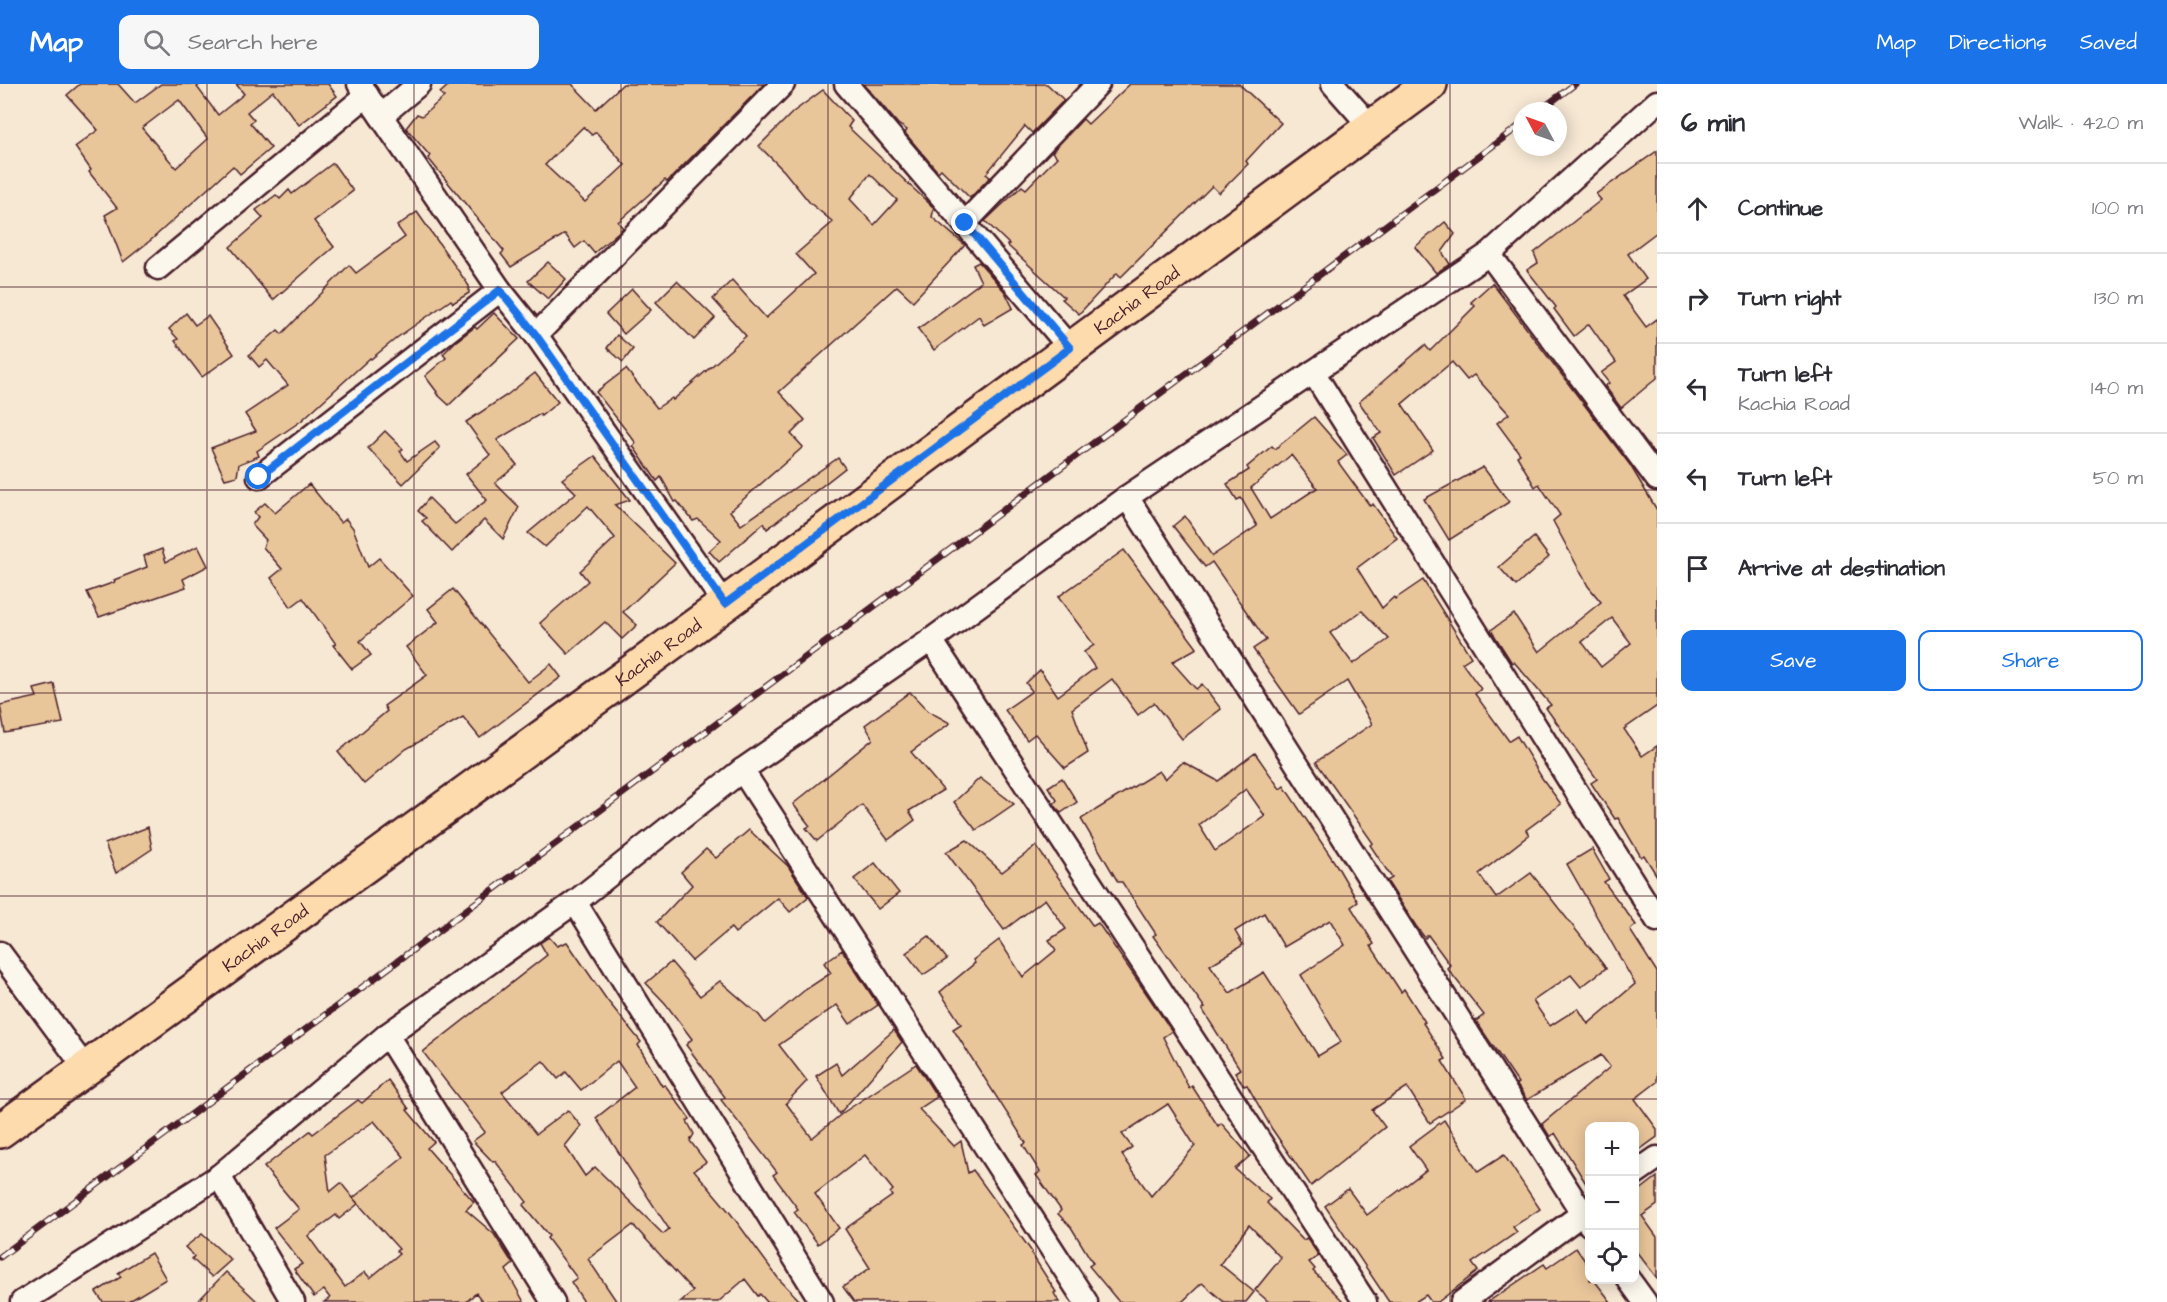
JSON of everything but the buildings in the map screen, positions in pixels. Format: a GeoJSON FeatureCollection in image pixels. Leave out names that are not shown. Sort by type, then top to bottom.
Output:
{"type":"FeatureCollection","features":[{"type":"Feature","properties":{"kind":"main road","name":"Kachia Road"},"geometry":{"type":"LineString","coordinates":[[0,1131],[725,604],[1430,84]]}},
{"type":"Feature","properties":{"kind":"street"},"geometry":{"type":"LineString","coordinates":[[381,116],[419,84]]}},
{"type":"Feature","properties":{"kind":"street"},"geometry":{"type":"LineString","coordinates":[[536,335],[783,84]]}},
{"type":"Feature","properties":{"kind":"street"},"geometry":{"type":"LineString","coordinates":[[846,84],[1070,348]]}},
{"type":"Feature","properties":{"kind":"street"},"geometry":{"type":"LineString","coordinates":[[965,223],[1098,84]]}},
{"type":"Feature","properties":{"kind":"street"},"geometry":{"type":"LineString","coordinates":[[1333,84],[1371,127]]}},
{"type":"Feature","properties":{"kind":"street"},"geometry":{"type":"LineString","coordinates":[[158,268],[363,90],[500,290],[536,335],[725,604]]}},
{"type":"Feature","properties":{"kind":"street"},"geometry":{"type":"LineString","coordinates":[[31,1300],[219,1176],[387,1035],[575,902],[742,770],[932,639],[1126,497],[1489,254],[1657,102]]}},
{"type":"Feature","properties":{"kind":"street"},"geometry":{"type":"LineString","coordinates":[[1489,254],[1657,479]]}},
{"type":"Feature","properties":{"kind":"street"},"geometry":{"type":"LineString","coordinates":[[259,477],[500,290]]}},
{"type":"Feature","properties":{"kind":"street"},"geometry":{"type":"LineString","coordinates":[[1313,372],[1657,920]]}},
{"type":"Feature","properties":{"kind":"street"},"geometry":{"type":"LineString","coordinates":[[1126,497],[1585,1213]]}},
{"type":"Feature","properties":{"kind":"street"},"geometry":{"type":"LineString","coordinates":[[932,639],[1365,1302]]}},
{"type":"Feature","properties":{"kind":"street"},"geometry":{"type":"LineString","coordinates":[[742,770],[1086,1302]]}},
{"type":"Feature","properties":{"kind":"street"},"geometry":{"type":"LineString","coordinates":[[575,902],[822,1302]]}},
{"type":"Feature","properties":{"kind":"street"},"geometry":{"type":"LineString","coordinates":[[0,953],[86,1069]]}},
{"type":"Feature","properties":{"kind":"street"},"geometry":{"type":"LineString","coordinates":[[387,1035],[553,1302]]}},
{"type":"Feature","properties":{"kind":"street"},"geometry":{"type":"LineString","coordinates":[[1639,1171],[1657,1158]]}},
{"type":"Feature","properties":{"kind":"street"},"geometry":{"type":"LineString","coordinates":[[219,1176],[293,1302]]}},
{"type":"Feature","properties":{"kind":"street"},"geometry":{"type":"LineString","coordinates":[[1462,1302],[1585,1217]]}},
{"type":"Feature","properties":{"kind":"street"},"geometry":{"type":"LineString","coordinates":[[1632,1284],[1645,1302]]}},
{"type":"Feature","properties":{"kind":"railway"},"geometry":{"type":"LineString","coordinates":[[1551,102],[1575,84]]}},
{"type":"Feature","properties":{"kind":"railway"},"geometry":{"type":"LineString","coordinates":[[0,1257],[1513,131]]}},
{"type":"Feature","properties":{"kind":"route"},"geometry":{"type":"LineString","coordinates":[[259,477],[500,290],[536,335],[725,604],[1070,348],[965,223]]}}]}
